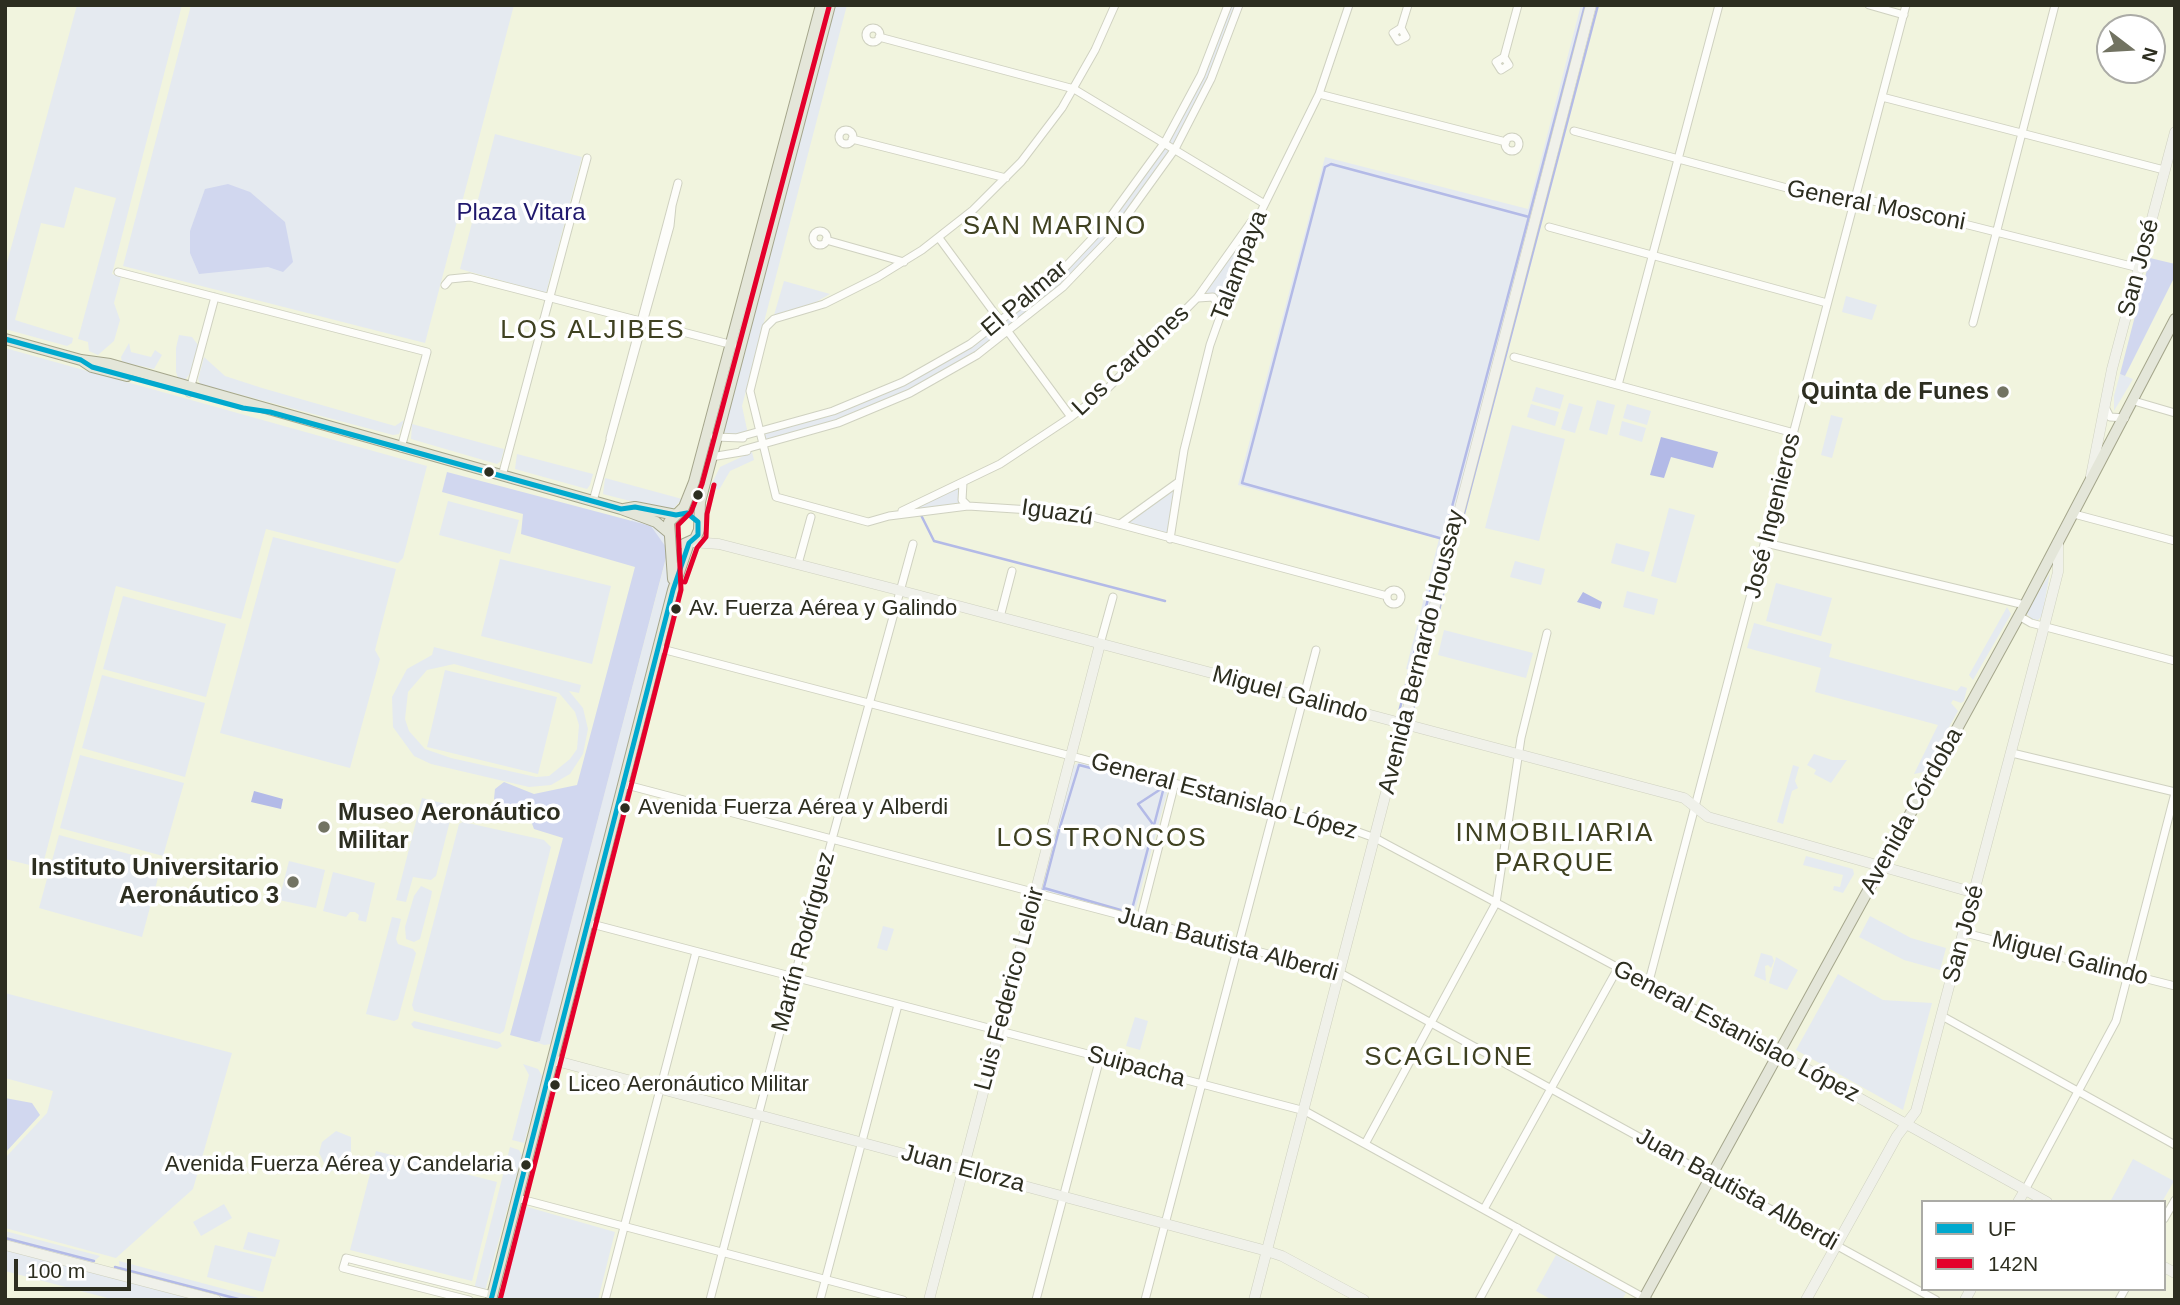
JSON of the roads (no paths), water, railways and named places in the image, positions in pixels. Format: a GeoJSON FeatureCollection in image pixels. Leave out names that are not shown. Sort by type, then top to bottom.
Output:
{"type":"FeatureCollection","features":[{"type":"Feature","properties":{"kind":"main road"},"geometry":{"type":"LineString","coordinates":[[674,588],[669,522],[677,515],[692,491],[707,455],[782,170],[821,5]]}},
{"type":"Feature","properties":{"kind":"main road"},"geometry":{"type":"LineString","coordinates":[[782,170],[830,5]]}},
{"type":"Feature","properties":{"kind":"main road","name":"Avenida Córdoba"},"geometry":{"type":"LineString","coordinates":[[1645,1299],[2059,543],[2175,320]]}},
{"type":"Feature","properties":{"kind":"main road"},"geometry":{"type":"LineString","coordinates":[[5,339],[80,360],[94,360],[190,390],[621,509],[656,522],[680,544],[690,543]]}},
{"type":"Feature","properties":{"kind":"main road"},"geometry":{"type":"LineString","coordinates":[[492,1297],[674,588],[690,543],[698,535],[707,455]]}},
{"type":"Feature","properties":{"kind":"main road"},"geometry":{"type":"LineString","coordinates":[[621,509],[635,508],[677,515],[687,513],[698,524]]}},
{"type":"Feature","properties":{"kind":"street"},"geometry":{"type":"LineString","coordinates":[[763,444],[750,391],[766,327],[775,319],[842,295],[904,262],[939,239],[1006,178],[1042,135],[1074,89],[1115,5]]}},
{"type":"Feature","properties":{"kind":"street","name":"El Palmar"},"geometry":{"type":"LineString","coordinates":[[739,437],[833,411],[904,382],[1001,322],[1055,278],[1103,227],[1165,142],[1211,52],[1228,5]]}},
{"type":"Feature","properties":{"kind":"street","name":"El Palmar"},"geometry":{"type":"LineString","coordinates":[[742,450],[838,423],[944,375],[1009,332],[1063,287],[1105,244],[1142,198],[1175,149],[1221,55],[1239,5]]}},
{"type":"Feature","properties":{"kind":"street","name":"Talampaya"},"geometry":{"type":"LineString","coordinates":[[1170,539],[1177,483],[1200,380],[1222,311],[1263,203],[1319,94],[1349,5]]}},
{"type":"Feature","properties":{"kind":"street"},"geometry":{"type":"LineString","coordinates":[[1401,29],[1408,5]]}},
{"type":"Feature","properties":{"kind":"street"},"geometry":{"type":"LineString","coordinates":[[1504,57],[1518,5]]}},
{"type":"Feature","properties":{"kind":"street","name":"Avenida Bernardo Houssay"},"geometry":{"type":"LineString","coordinates":[[1254,1300],[1591,5]]}},
{"type":"Feature","properties":{"kind":"street"},"geometry":{"type":"LineString","coordinates":[[1618,385],[1718,5]]}},
{"type":"Feature","properties":{"kind":"street"},"geometry":{"type":"LineString","coordinates":[[1869,5],[1904,15]]}},
{"type":"Feature","properties":{"kind":"street","name":"José Ingenieros"},"geometry":{"type":"LineString","coordinates":[[1648,985],[1906,5]]}},
{"type":"Feature","properties":{"kind":"street"},"geometry":{"type":"LineString","coordinates":[[1973,323],[2055,5]]}},
{"type":"Feature","properties":{"kind":"street"},"geometry":{"type":"LineString","coordinates":[[879,37],[1074,89],[1263,203]]}},
{"type":"Feature","properties":{"kind":"street"},"geometry":{"type":"LineString","coordinates":[[1211,52],[1221,55]]}},
{"type":"Feature","properties":{"kind":"street"},"geometry":{"type":"LineString","coordinates":[[1319,94],[1506,142]]}},
{"type":"Feature","properties":{"kind":"street"},"geometry":{"type":"LineString","coordinates":[[1882,97],[2164,170]]}},
{"type":"Feature","properties":{"kind":"street","name":"General Mosconi"},"geometry":{"type":"LineString","coordinates":[[1574,131],[1843,204],[1865,199],[2139,268]]}},
{"type":"Feature","properties":{"kind":"street","name":"San José"},"geometry":{"type":"LineString","coordinates":[[2089,487],[2104,404],[2175,132]]}},
{"type":"Feature","properties":{"kind":"street"},"geometry":{"type":"LineString","coordinates":[[852,139],[1006,178]]}},
{"type":"Feature","properties":{"kind":"street"},"geometry":{"type":"LineString","coordinates":[[502,476],[587,158]]}},
{"type":"Feature","properties":{"kind":"street"},"geometry":{"type":"LineString","coordinates":[[593,501],[670,226],[671,206],[678,183]]}},
{"type":"Feature","properties":{"kind":"street","name":"Los Cardones"},"geometry":{"type":"LineString","coordinates":[[889,516],[963,483],[1012,457],[1072,417],[1137,362],[1197,298],[1232,253],[1263,203]]}},
{"type":"Feature","properties":{"kind":"street"},"geometry":{"type":"LineString","coordinates":[[1549,227],[1827,303]]}},
{"type":"Feature","properties":{"kind":"street"},"geometry":{"type":"LineString","coordinates":[[939,239],[1072,417]]}},
{"type":"Feature","properties":{"kind":"street"},"geometry":{"type":"LineString","coordinates":[[826,240],[904,262]]}},
{"type":"Feature","properties":{"kind":"street"},"geometry":{"type":"LineString","coordinates":[[118,272],[427,352],[401,448]]}},
{"type":"Feature","properties":{"kind":"street"},"geometry":{"type":"LineString","coordinates":[[445,285],[450,279],[470,276],[736,346]]}},
{"type":"Feature","properties":{"kind":"street"},"geometry":{"type":"LineString","coordinates":[[1197,298],[1213,297],[1222,311]]}},
{"type":"Feature","properties":{"kind":"street"},"geometry":{"type":"LineString","coordinates":[[190,390],[215,298]]}},
{"type":"Feature","properties":{"kind":"street"},"geometry":{"type":"LineString","coordinates":[[1514,357],[1794,433]]}},
{"type":"Feature","properties":{"kind":"street"},"geometry":{"type":"LineString","coordinates":[[2134,401],[2175,413]]}},
{"type":"Feature","properties":{"kind":"street"},"geometry":{"type":"LineString","coordinates":[[2104,404],[2110,417],[2117,420],[2125,417]]}},
{"type":"Feature","properties":{"kind":"street","name":"El Palmar"},"geometry":{"type":"LineString","coordinates":[[712,437],[748,437],[760,432]]}},
{"type":"Feature","properties":{"kind":"street","name":"El Palmar"},"geometry":{"type":"LineString","coordinates":[[707,455],[763,444]]}},
{"type":"Feature","properties":{"kind":"street","name":"Iguazú"},"geometry":{"type":"LineString","coordinates":[[763,444],[776,497],[868,522],[889,516],[968,506],[1051,510],[1120,524],[1387,596]]}},
{"type":"Feature","properties":{"kind":"street"},"geometry":{"type":"LineString","coordinates":[[963,483],[962,500],[968,506]]}},
{"type":"Feature","properties":{"kind":"street"},"geometry":{"type":"LineString","coordinates":[[1120,524],[1177,483]]}},
{"type":"Feature","properties":{"kind":"street"},"geometry":{"type":"LineString","coordinates":[[2074,514],[2175,541]]}},
{"type":"Feature","properties":{"kind":"street"},"geometry":{"type":"LineString","coordinates":[[798,564],[811,517]]}},
{"type":"Feature","properties":{"kind":"street","name":"Miguel Galindo"},"geometry":{"type":"LineString","coordinates":[[698,524],[719,544]]}},
{"type":"Feature","properties":{"kind":"street"},"geometry":{"type":"LineString","coordinates":[[1766,542],[2025,605]]}},
{"type":"Feature","properties":{"kind":"street","name":"Miguel Galindo"},"geometry":{"type":"LineString","coordinates":[[690,543],[719,544],[798,564],[1685,798],[1708,817],[1975,893]]}},
{"type":"Feature","properties":{"kind":"street","name":"San José"},"geometry":{"type":"LineString","coordinates":[[1807,1300],[1897,1136],[1916,1111],[2044,627],[2057,572],[2059,543]]}},
{"type":"Feature","properties":{"kind":"street","name":"Martín Rodríguez"},"geometry":{"type":"LineString","coordinates":[[710,1300],[757,1114],[898,590],[913,544]]}},
{"type":"Feature","properties":{"kind":"street"},"geometry":{"type":"LineString","coordinates":[[1000,617],[1013,570]]}},
{"type":"Feature","properties":{"kind":"street","name":"Luis Federico Leloir"},"geometry":{"type":"LineString","coordinates":[[929,1300],[1113,597]]}},
{"type":"Feature","properties":{"kind":"street"},"geometry":{"type":"LineString","coordinates":[[2019,616],[2044,627],[2175,660]]}},
{"type":"Feature","properties":{"kind":"street"},"geometry":{"type":"LineString","coordinates":[[1365,1144],[1496,903],[1518,756],[1547,633]]}},
{"type":"Feature","properties":{"kind":"street","name":"General Estanislao López"},"geometry":{"type":"LineString","coordinates":[[658,648],[1275,809],[1376,838],[1778,1053],[2043,1200]]}},
{"type":"Feature","properties":{"kind":"street"},"geometry":{"type":"LineString","coordinates":[[1145,1300],[1316,650]]}},
{"type":"Feature","properties":{"kind":"street"},"geometry":{"type":"LineString","coordinates":[[2012,753],[2175,793],[2116,1021],[2019,1200]]}},
{"type":"Feature","properties":{"kind":"street"},"geometry":{"type":"LineString","coordinates":[[1140,920],[1175,783]]}},
{"type":"Feature","properties":{"kind":"street","name":"Juan Bautista Alberdi"},"geometry":{"type":"LineString","coordinates":[[623,784],[1340,974],[1936,1300]]}},
{"type":"Feature","properties":{"kind":"street","name":"Suipacha"},"geometry":{"type":"LineString","coordinates":[[588,923],[1305,1111],[1645,1299]]}},
{"type":"Feature","properties":{"kind":"street","name":"Miguel Galindo"},"geometry":{"type":"LineString","coordinates":[[1965,933],[2175,986]]}},
{"type":"Feature","properties":{"kind":"street"},"geometry":{"type":"LineString","coordinates":[[605,1300],[696,952]]}},
{"type":"Feature","properties":{"kind":"street"},"geometry":{"type":"LineString","coordinates":[[1484,1209],[1618,968]]}},
{"type":"Feature","properties":{"kind":"street"},"geometry":{"type":"LineString","coordinates":[[820,1300],[898,1005]]}},
{"type":"Feature","properties":{"kind":"street"},"geometry":{"type":"LineString","coordinates":[[1942,1016],[2175,1145]]}},
{"type":"Feature","properties":{"kind":"street"},"geometry":{"type":"LineString","coordinates":[[1037,1300],[1100,1058]]}},
{"type":"Feature","properties":{"kind":"street","name":"Juan Elorza"},"geometry":{"type":"LineString","coordinates":[[553,1060],[1282,1255],[1364,1300]]}},
{"type":"Feature","properties":{"kind":"street"},"geometry":{"type":"LineString","coordinates":[[517,1198],[903,1300]]}},
{"type":"Feature","properties":{"kind":"street"},"geometry":{"type":"LineString","coordinates":[[2166,1216],[2175,1200]]}},
{"type":"Feature","properties":{"kind":"street"},"geometry":{"type":"LineString","coordinates":[[1479,1300],[1518,1228]]}},
{"type":"Feature","properties":{"kind":"street"},"geometry":{"type":"LineString","coordinates":[[5,1245],[216,1300]]}},
{"type":"Feature","properties":{"kind":"street"},"geometry":{"type":"LineString","coordinates":[[469,1300],[343,1268],[346,1258],[492,1297]]}},
{"type":"Feature","properties":{"kind":"water"},"geometry":{"type":"Polygon","coordinates":[[[1661,437],[1718,452],[1713,468],[1671,457],[1664,478],[1650,475],[1661,437]]]}},
{"type":"Feature","properties":{"kind":"water"},"geometry":{"type":"Polygon","coordinates":[[[1583,592],[1602,602],[1600,609],[1577,602],[1583,592]]]}},
{"type":"Feature","properties":{"kind":"water"},"geometry":{"type":"Polygon","coordinates":[[[254,791],[283,799],[281,809],[251,802],[254,791]]]}},
{"type":"Feature","properties":{"kind":"waterway"},"geometry":{"type":"LineString","coordinates":[[1449,518],[1585,5]]}},
{"type":"Feature","properties":{"kind":"waterway"},"geometry":{"type":"LineString","coordinates":[[1461,525],[1598,5]]}},
{"type":"Feature","properties":{"kind":"waterway"},"geometry":{"type":"LineString","coordinates":[[1443,539],[1242,483],[1325,167],[1331,164],[1529,217]]}},
{"type":"Feature","properties":{"kind":"waterway"},"geometry":{"type":"LineString","coordinates":[[921,515],[934,541],[1165,601]]}},
{"type":"Feature","properties":{"kind":"waterway"},"geometry":{"type":"LineString","coordinates":[[1398,716],[1446,529]]}},
{"type":"Feature","properties":{"kind":"waterway"},"geometry":{"type":"LineString","coordinates":[[1439,610],[1459,532]]}},
{"type":"Feature","properties":{"kind":"waterway"},"geometry":{"type":"LineString","coordinates":[[1423,669],[1434,628]]}},
{"type":"Feature","properties":{"kind":"waterway"},"geometry":{"type":"LineString","coordinates":[[1411,717],[1420,683]]}},
{"type":"Feature","properties":{"kind":"waterway"},"geometry":{"type":"LineString","coordinates":[[1060,827],[1079,765],[1137,780]]}},
{"type":"Feature","properties":{"kind":"waterway"},"geometry":{"type":"LineString","coordinates":[[1140,781],[1164,787]]}},
{"type":"Feature","properties":{"kind":"waterway"},"geometry":{"type":"LineString","coordinates":[[1152,823],[1138,804],[1164,787]]}},
{"type":"Feature","properties":{"kind":"waterway"},"geometry":{"type":"LineString","coordinates":[[1044,888],[1131,913],[1164,787]]}},
{"type":"Feature","properties":{"kind":"waterway"},"geometry":{"type":"LineString","coordinates":[[1043,891],[1059,830]]}},
{"type":"Feature","properties":{"kind":"waterway"},"geometry":{"type":"LineString","coordinates":[[1038,912],[1041,901]]}},
{"type":"Feature","properties":{"kind":"waterway"},"geometry":{"type":"LineString","coordinates":[[5,1238],[94,1261]]}},
{"type":"Feature","properties":{"kind":"waterway"},"geometry":{"type":"LineString","coordinates":[[115,1267],[242,1300]]}},
{"type":"Feature","properties":{"kind":"place","name":"Quinta de Funes"},"geometry":{"type":"Point","coordinates":[2003,392]}},
{"type":"Feature","properties":{"kind":"place","name":"Av. Fuerza Aérea y Galindo"},"geometry":{"type":"Point","coordinates":[676,609]}},
{"type":"Feature","properties":{"kind":"place","name":"Avenida Fuerza Aérea y Alberdi"},"geometry":{"type":"Point","coordinates":[625,808]}},
{"type":"Feature","properties":{"kind":"place","name":"Museo Aeronáutico Militar"},"geometry":{"type":"Point","coordinates":[324,827]}},
{"type":"Feature","properties":{"kind":"place","name":"Instituto Universitario Aeronáutico 3"},"geometry":{"type":"Point","coordinates":[293,882]}},
{"type":"Feature","properties":{"kind":"place","name":"Liceo Aeronáutico Militar"},"geometry":{"type":"Point","coordinates":[555,1085]}},
{"type":"Feature","properties":{"kind":"place","name":"Avenida Fuerza Aérea y Candelaria"},"geometry":{"type":"Point","coordinates":[526,1165]}},
{"type":"Feature","properties":{"kind":"district","name":"SAN MARINO"},"geometry":{"type":"Point","coordinates":[1055,227]}},
{"type":"Feature","properties":{"kind":"district","name":"LOS ALJIBES"},"geometry":{"type":"Point","coordinates":[593,331]}},
{"type":"Feature","properties":{"kind":"district","name":"LOS TRONCOS"},"geometry":{"type":"Point","coordinates":[1102,839]}},
{"type":"Feature","properties":{"kind":"district","name":"INMOBILIARIA PARQUE"},"geometry":{"type":"Point","coordinates":[1555,849]}},
{"type":"Feature","properties":{"kind":"district","name":"SCAGLIONE"},"geometry":{"type":"Point","coordinates":[1449,1058]}},
{"type":"Feature","properties":{"kind":"park label","name":"Plaza Vitara"},"geometry":{"type":"Point","coordinates":[521,213]}}]}
